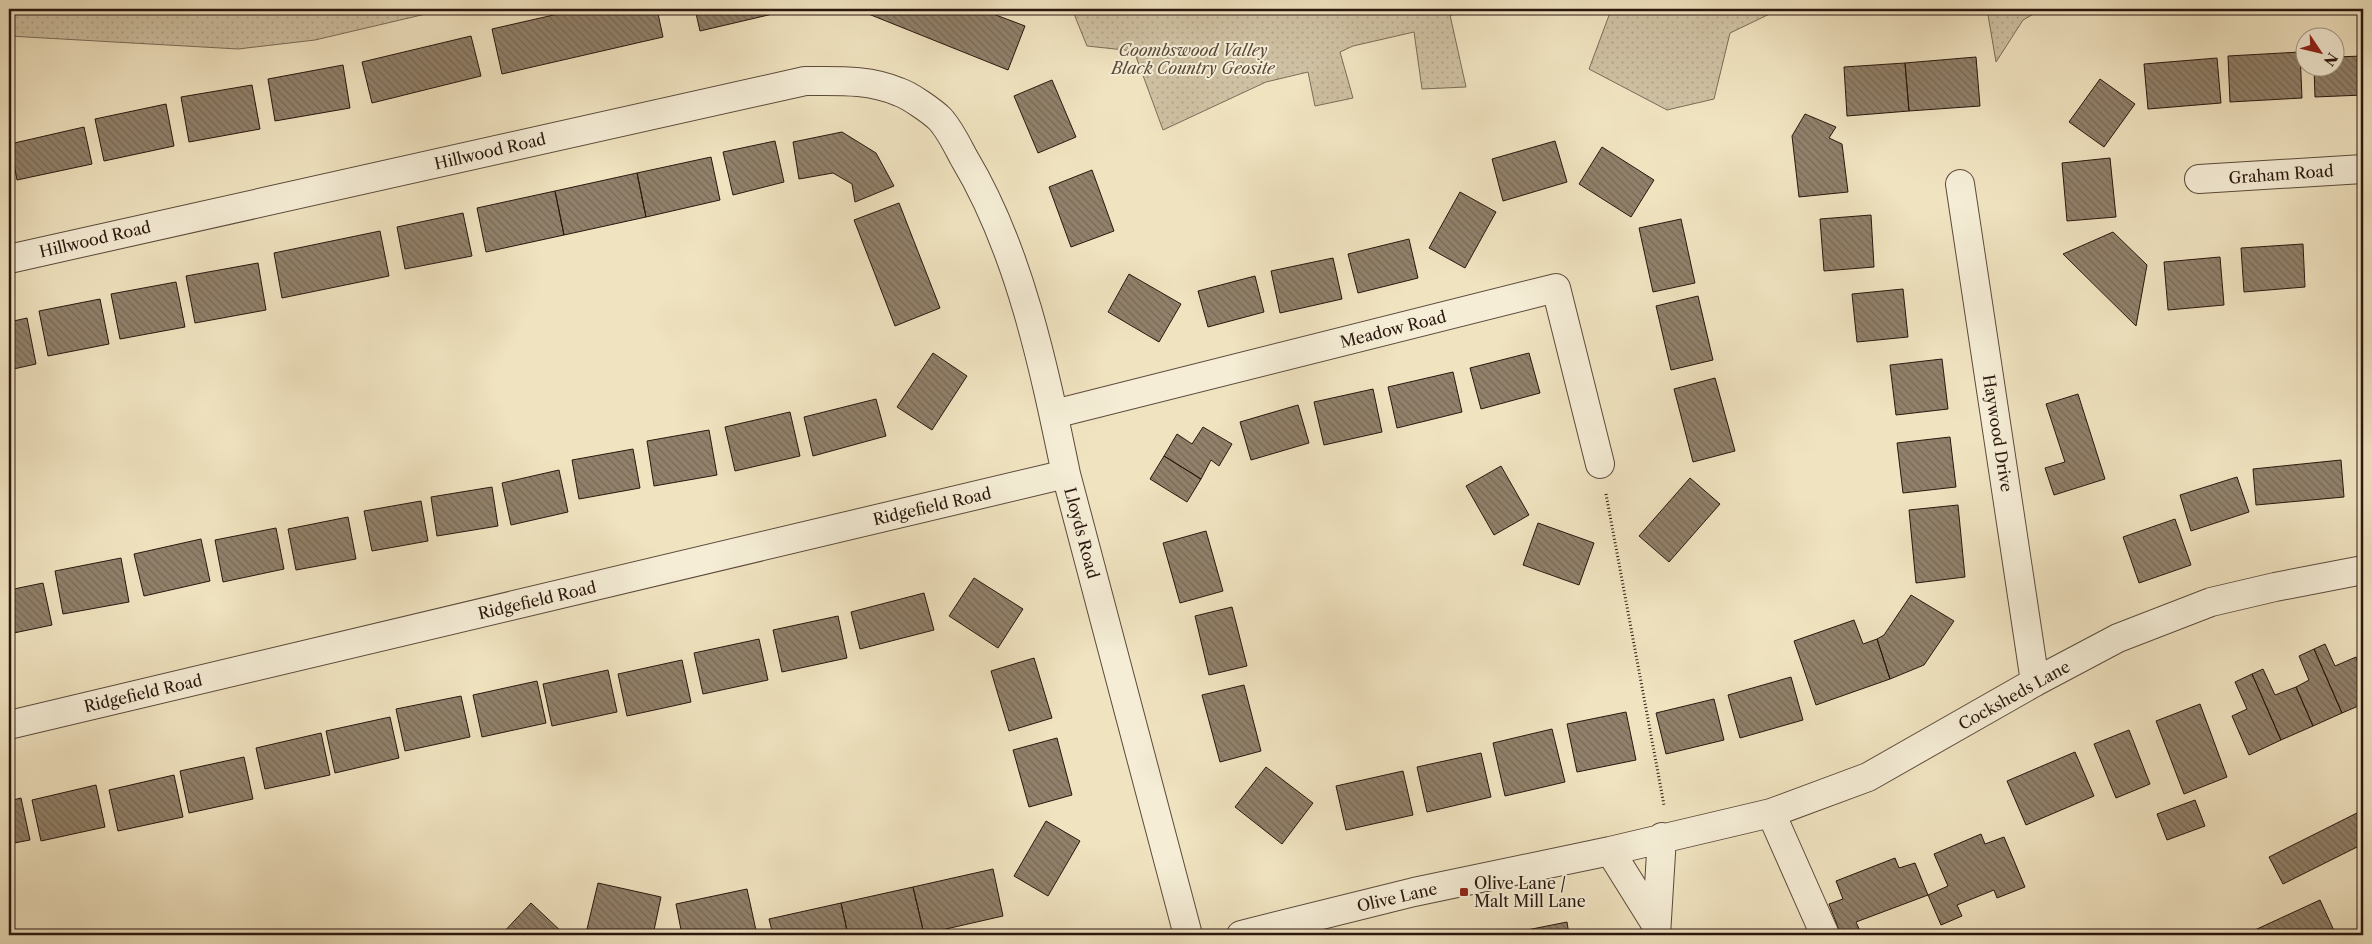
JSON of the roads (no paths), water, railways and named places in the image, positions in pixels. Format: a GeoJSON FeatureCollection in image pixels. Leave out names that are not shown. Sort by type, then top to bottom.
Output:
{"type":"FeatureCollection","features":[{"type":"Feature","properties":{"kind":"street","name":"Hillwood Road"},"geometry":{"type":"LineString","coordinates":[[9,259],[806,80],[860,81],[900,92],[940,119],[954,140]]}},
{"type":"Feature","properties":{"kind":"street","name":"Lloyds Road"},"geometry":{"type":"LineString","coordinates":[[954,140],[981,186],[1015,266],[1054,414],[1066,474],[1188,935]]}},
{"type":"Feature","properties":{"kind":"street","name":"Graham Road"},"geometry":{"type":"LineString","coordinates":[[2198,179],[2363,169]]}},
{"type":"Feature","properties":{"kind":"street","name":"Haywood Drive"},"geometry":{"type":"LineString","coordinates":[[1960,184],[2036,682]]}},
{"type":"Feature","properties":{"kind":"street","name":"Meadow Road"},"geometry":{"type":"LineString","coordinates":[[1054,414],[1556,288],[1600,464]]}},
{"type":"Feature","properties":{"kind":"street","name":"Ridgefield Road"},"geometry":{"type":"LineString","coordinates":[[9,725],[1066,474]]}},
{"type":"Feature","properties":{"kind":"street","name":"Cocksheds Lane"},"geometry":{"type":"LineString","coordinates":[[1666,836],[1771,813],[1868,777],[2118,638],[2211,602],[2363,570]]}},
{"type":"Feature","properties":{"kind":"street"},"geometry":{"type":"LineString","coordinates":[[1771,813],[1825,935]]}},
{"type":"Feature","properties":{"kind":"street"},"geometry":{"type":"LineString","coordinates":[[1656,929],[1666,836]]}},
{"type":"Feature","properties":{"kind":"street","name":"Olive Lane"},"geometry":{"type":"LineString","coordinates":[[1241,935],[1414,892],[1610,851],[1666,836]]}},
{"type":"Feature","properties":{"kind":"street"},"geometry":{"type":"LineString","coordinates":[[1610,851],[1656,929]]}},
{"type":"Feature","properties":{"kind":"place","name":"Olive Lane / Malt Mill Lane"},"geometry":{"type":"Point","coordinates":[1464,892]}},
{"type":"Feature","properties":{"kind":"park label","name":"Coombswood Valley Black Country Geosite"},"geometry":{"type":"Point","coordinates":[1193,59]}}]}
